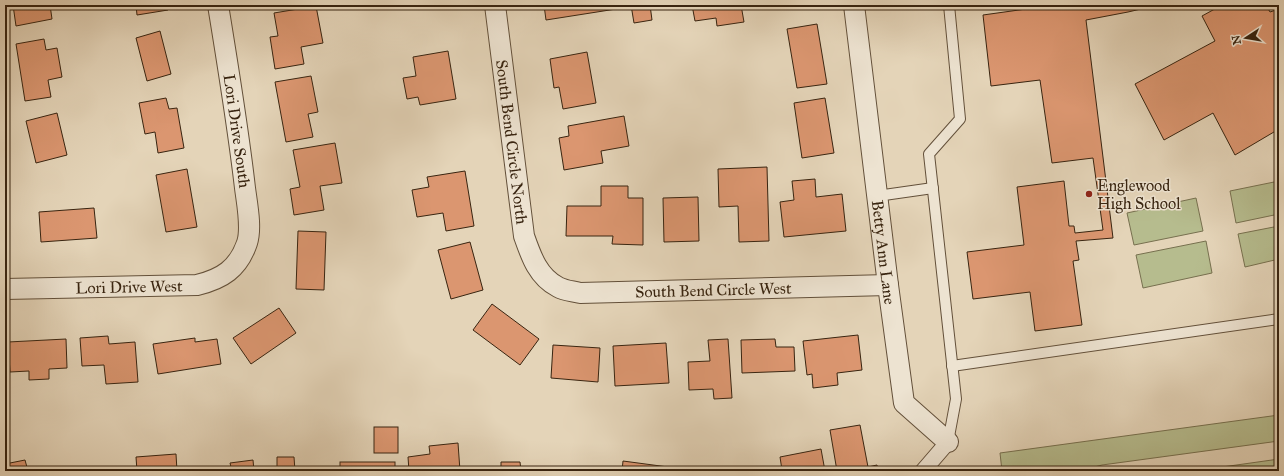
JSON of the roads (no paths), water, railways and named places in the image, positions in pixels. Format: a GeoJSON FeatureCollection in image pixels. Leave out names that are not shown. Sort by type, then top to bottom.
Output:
{"type":"FeatureCollection","features":[{"type":"Feature","properties":{"kind":"street","name":"Lori Drive South"},"geometry":{"type":"LineString","coordinates":[[218,5],[243,164],[249,221],[248,241],[242,256]]}},
{"type":"Feature","properties":{"kind":"street","name":"South Bend Circle North"},"geometry":{"type":"LineString","coordinates":[[496,5],[524,236],[532,260],[542,275]]}},
{"type":"Feature","properties":{"kind":"street","name":"Betty Ann Lane"},"geometry":{"type":"LineString","coordinates":[[854,5],[904,403],[948,442]]}},
{"type":"Feature","properties":{"kind":"street","name":"Lori Drive West"},"geometry":{"type":"LineString","coordinates":[[5,289],[197,285],[208,282],[230,272],[242,256]]}},
{"type":"Feature","properties":{"kind":"street","name":"South Bend Circle West"},"geometry":{"type":"LineString","coordinates":[[542,275],[559,288],[580,293],[888,285]]}},
{"type":"Feature","properties":{"kind":"street"},"geometry":{"type":"LineString","coordinates":[[924,471],[948,442]]}},
{"type":"Feature","properties":{"kind":"lane"},"geometry":{"type":"LineString","coordinates":[[948,5],[960,119],[929,154],[956,399],[948,442]]}},
{"type":"Feature","properties":{"kind":"lane"},"geometry":{"type":"LineString","coordinates":[[877,196],[933,188]]}},
{"type":"Feature","properties":{"kind":"lane"},"geometry":{"type":"LineString","coordinates":[[952,366],[1279,319]]}},
{"type":"Feature","properties":{"kind":"place","name":"Englewood High School"},"geometry":{"type":"Point","coordinates":[1089,194]}}]}
